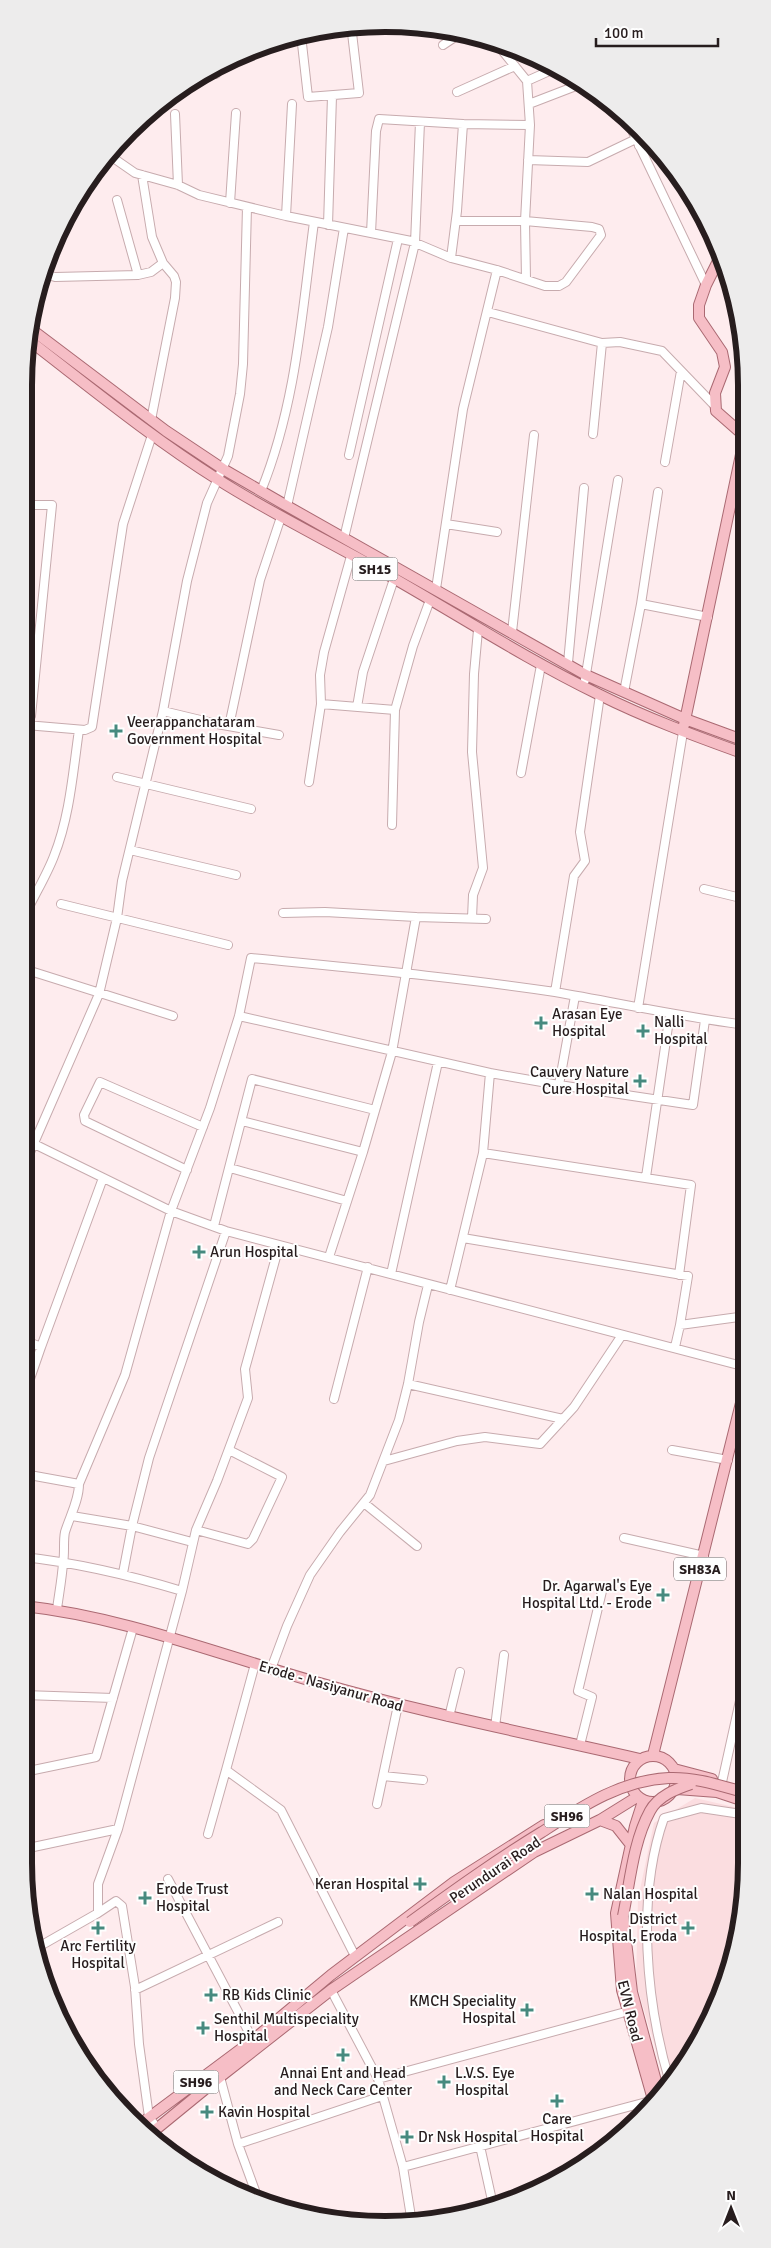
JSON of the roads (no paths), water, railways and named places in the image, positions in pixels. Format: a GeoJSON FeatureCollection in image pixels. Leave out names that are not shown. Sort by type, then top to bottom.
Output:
{"type":"FeatureCollection","features":[{"type":"Feature","properties":{"kind":"main road"},"geometry":{"type":"LineString","coordinates":[[717,263],[699,305],[699,318],[722,352],[725,366],[715,393],[714,405],[716,411],[738,430]]}},
{"type":"Feature","properties":{"kind":"main road","name":"SH15"},"geometry":{"type":"LineString","coordinates":[[37,334],[150,420],[223,469],[287,506],[586,674],[685,719],[738,738]]}},
{"type":"Feature","properties":{"kind":"main road","name":"SH15"},"geometry":{"type":"LineString","coordinates":[[35,345],[152,435],[217,479],[281,518],[394,578],[478,630],[600,695],[683,732],[738,752]]}},
{"type":"Feature","properties":{"kind":"main road"},"geometry":{"type":"LineString","coordinates":[[683,732],[738,469]]}},
{"type":"Feature","properties":{"kind":"main road","name":"SH83A"},"geometry":{"type":"LineString","coordinates":[[653,1755],[738,1425]]}},
{"type":"Feature","properties":{"kind":"main road","name":"Erode - Nasiyanur Road"},"geometry":{"type":"LineString","coordinates":[[32,1607],[57,1609],[134,1628],[271,1670],[398,1705],[640,1759]]}},
{"type":"Feature","properties":{"kind":"main road"},"geometry":{"type":"LineString","coordinates":[[674,1769],[676,1777],[675,1788],[667,1798],[660,1802],[640,1799],[632,1792],[629,1782],[631,1770],[640,1759],[653,1755],[663,1758],[674,1769],[722,1782],[738,1791]]}},
{"type":"Feature","properties":{"kind":"main road","name":"Perundurai Road"},"geometry":{"type":"LineString","coordinates":[[369,1964],[412,1924],[487,1866],[587,1804],[635,1783],[669,1778],[700,1779],[738,1793]]}},
{"type":"Feature","properties":{"kind":"main road"},"geometry":{"type":"LineString","coordinates":[[253,2040],[355,1956],[454,1882],[594,1795],[629,1782]]}},
{"type":"Feature","properties":{"kind":"main road","name":"Perundurai Road"},"geometry":{"type":"LineString","coordinates":[[365,1950],[412,1924],[491,1871],[612,1796],[637,1788],[665,1783],[690,1784],[738,1794]]}},
{"type":"Feature","properties":{"kind":"main road"},"geometry":{"type":"LineString","coordinates":[[654,2091],[632,1992],[624,1916],[637,1847],[650,1810],[673,1790],[690,1784]]}},
{"type":"Feature","properties":{"kind":"main road"},"geometry":{"type":"LineString","coordinates":[[675,1788],[738,1795]]}},
{"type":"Feature","properties":{"kind":"main road"},"geometry":{"type":"LineString","coordinates":[[155,2130],[220,2076],[331,1990],[369,1964],[534,1852],[640,1799]]}},
{"type":"Feature","properties":{"kind":"main road","name":"EVN Road"},"geometry":{"type":"LineString","coordinates":[[640,1799],[616,1913],[622,1990],[654,2092]]}},
{"type":"Feature","properties":{"kind":"main road"},"geometry":{"type":"LineString","coordinates":[[600,1820],[616,1826],[631,1844]]}},
{"type":"Feature","properties":{"kind":"main road","name":"SH96"},"geometry":{"type":"LineString","coordinates":[[145,2121],[253,2040]]}},
{"type":"Feature","properties":{"kind":"street"},"geometry":{"type":"LineString","coordinates":[[303,43],[308,97],[359,93],[352,34]]}},
{"type":"Feature","properties":{"kind":"street"},"geometry":{"type":"LineString","coordinates":[[443,45],[452,39]]}},
{"type":"Feature","properties":{"kind":"street"},"geometry":{"type":"LineString","coordinates":[[504,53],[527,81],[530,125],[525,221],[526,279]]}},
{"type":"Feature","properties":{"kind":"street"},"geometry":{"type":"LineString","coordinates":[[457,92],[514,66]]}},
{"type":"Feature","properties":{"kind":"street"},"geometry":{"type":"LineString","coordinates":[[527,81],[547,72]]}},
{"type":"Feature","properties":{"kind":"street"},"geometry":{"type":"LineString","coordinates":[[529,104],[573,87]]}},
{"type":"Feature","properties":{"kind":"street"},"geometry":{"type":"LineString","coordinates":[[328,225],[332,96]]}},
{"type":"Feature","properties":{"kind":"street"},"geometry":{"type":"LineString","coordinates":[[286,216],[292,104]]}},
{"type":"Feature","properties":{"kind":"street"},"geometry":{"type":"LineString","coordinates":[[230,203],[236,113]]}},
{"type":"Feature","properties":{"kind":"street"},"geometry":{"type":"LineString","coordinates":[[175,114],[178,185]]}},
{"type":"Feature","properties":{"kind":"street"},"geometry":{"type":"LineString","coordinates":[[371,233],[378,122],[382,119],[462,124],[530,125]]}},
{"type":"Feature","properties":{"kind":"street"},"geometry":{"type":"LineString","coordinates":[[344,538],[415,243],[420,122]]}},
{"type":"Feature","properties":{"kind":"street"},"geometry":{"type":"LineString","coordinates":[[451,258],[456,221],[462,124]]}},
{"type":"Feature","properties":{"kind":"street"},"geometry":{"type":"LineString","coordinates":[[635,136],[706,285]]}},
{"type":"Feature","properties":{"kind":"street"},"geometry":{"type":"LineString","coordinates":[[528,160],[588,162],[638,142]]}},
{"type":"Feature","properties":{"kind":"street"},"geometry":{"type":"LineString","coordinates":[[114,160],[127,169],[178,185],[199,195],[286,216],[415,243],[451,258],[553,287],[566,282],[596,244],[601,232],[592,227],[525,221],[456,221]]}},
{"type":"Feature","properties":{"kind":"street"},"geometry":{"type":"LineString","coordinates":[[142,175],[152,237],[163,263],[174,276],[176,291],[150,420]]}},
{"type":"Feature","properties":{"kind":"street"},"geometry":{"type":"LineString","coordinates":[[117,200],[138,275]]}},
{"type":"Feature","properties":{"kind":"street"},"geometry":{"type":"LineString","coordinates":[[247,207],[243,364],[239,403],[223,469],[207,503],[187,581],[163,711],[122,881],[117,918],[99,994],[32,1143],[171,1212],[226,1231],[738,1365]]}},
{"type":"Feature","properties":{"kind":"street"},"geometry":{"type":"LineString","coordinates":[[261,491],[276,456],[286,415],[293,378],[314,222]]}},
{"type":"Feature","properties":{"kind":"street"},"geometry":{"type":"LineString","coordinates":[[287,506],[328,328],[344,228]]}},
{"type":"Feature","properties":{"kind":"street"},"geometry":{"type":"LineString","coordinates":[[349,456],[398,239]]}},
{"type":"Feature","properties":{"kind":"street"},"geometry":{"type":"LineString","coordinates":[[50,276],[138,275],[151,272],[163,263]]}},
{"type":"Feature","properties":{"kind":"street"},"geometry":{"type":"LineString","coordinates":[[436,589],[463,409],[497,270]]}},
{"type":"Feature","properties":{"kind":"street"},"geometry":{"type":"LineString","coordinates":[[488,312],[602,343],[620,342],[662,351],[714,405]]}},
{"type":"Feature","properties":{"kind":"street"},"geometry":{"type":"LineString","coordinates":[[593,434],[602,343]]}},
{"type":"Feature","properties":{"kind":"street"},"geometry":{"type":"LineString","coordinates":[[665,462],[680,371]]}},
{"type":"Feature","properties":{"kind":"street"},"geometry":{"type":"LineString","coordinates":[[32,726],[88,730],[93,724],[123,524],[152,435]]}},
{"type":"Feature","properties":{"kind":"street"},"geometry":{"type":"LineString","coordinates":[[512,632],[534,435]]}},
{"type":"Feature","properties":{"kind":"street"},"geometry":{"type":"LineString","coordinates":[[583,686],[618,480]]}},
{"type":"Feature","properties":{"kind":"street"},"geometry":{"type":"LineString","coordinates":[[568,663],[584,488]]}},
{"type":"Feature","properties":{"kind":"street"},"geometry":{"type":"LineString","coordinates":[[624,692],[641,604],[658,492]]}},
{"type":"Feature","properties":{"kind":"street"},"geometry":{"type":"LineString","coordinates":[[32,505],[52,506],[32,706]]}},
{"type":"Feature","properties":{"kind":"street"},"geometry":{"type":"LineString","coordinates":[[229,726],[260,580],[281,518]]}},
{"type":"Feature","properties":{"kind":"street"},"geometry":{"type":"LineString","coordinates":[[446,524],[497,532]]}},
{"type":"Feature","properties":{"kind":"street"},"geometry":{"type":"LineString","coordinates":[[309,782],[321,704],[320,675],[324,652],[351,556]]}},
{"type":"Feature","properties":{"kind":"street"},"geometry":{"type":"LineString","coordinates":[[357,707],[363,672],[394,578]]}},
{"type":"Feature","properties":{"kind":"street"},"geometry":{"type":"LineString","coordinates":[[392,826],[395,710],[413,646],[430,600]]}},
{"type":"Feature","properties":{"kind":"street"},"geometry":{"type":"LineString","coordinates":[[641,604],[708,617]]}},
{"type":"Feature","properties":{"kind":"street"},"geometry":{"type":"LineString","coordinates":[[472,918],[474,895],[483,868],[472,752],[474,674],[478,630]]}},
{"type":"Feature","properties":{"kind":"street"},"geometry":{"type":"LineString","coordinates":[[521,774],[540,664]]}},
{"type":"Feature","properties":{"kind":"street"},"geometry":{"type":"LineString","coordinates":[[555,992],[574,876],[585,861],[580,832],[600,695]]}},
{"type":"Feature","properties":{"kind":"street"},"geometry":{"type":"LineString","coordinates":[[321,704],[395,710]]}},
{"type":"Feature","properties":{"kind":"street"},"geometry":{"type":"LineString","coordinates":[[163,711],[279,735]]}},
{"type":"Feature","properties":{"kind":"street"},"geometry":{"type":"LineString","coordinates":[[32,900],[54,857],[60,840],[79,730]]}},
{"type":"Feature","properties":{"kind":"street"},"geometry":{"type":"LineString","coordinates":[[638,1008],[683,732]]}},
{"type":"Feature","properties":{"kind":"street"},"geometry":{"type":"LineString","coordinates":[[117,777],[251,809]]}},
{"type":"Feature","properties":{"kind":"street"},"geometry":{"type":"LineString","coordinates":[[130,850],[236,875]]}},
{"type":"Feature","properties":{"kind":"street"},"geometry":{"type":"LineString","coordinates":[[704,889],[738,897]]}},
{"type":"Feature","properties":{"kind":"street"},"geometry":{"type":"LineString","coordinates":[[61,904],[228,945]]}},
{"type":"Feature","properties":{"kind":"street"},"geometry":{"type":"LineString","coordinates":[[283,913],[325,912],[486,919]]}},
{"type":"Feature","properties":{"kind":"street"},"geometry":{"type":"LineString","coordinates":[[329,1257],[363,1152],[392,1052],[416,917]]}},
{"type":"Feature","properties":{"kind":"street"},"geometry":{"type":"LineString","coordinates":[[57,1609],[64,1562],[65,1532],[72,1516],[72,1508],[124,1375],[171,1212],[203,1127],[239,1016],[251,958],[555,992],[705,1020],[738,1024]]}},
{"type":"Feature","properties":{"kind":"street"},"geometry":{"type":"LineString","coordinates":[[32,972],[173,1016]]}},
{"type":"Feature","properties":{"kind":"street"},"geometry":{"type":"LineString","coordinates":[[559,1084],[575,996]]}},
{"type":"Feature","properties":{"kind":"street"},"geometry":{"type":"LineString","coordinates":[[646,1177],[670,1013]]}},
{"type":"Feature","properties":{"kind":"street"},"geometry":{"type":"LineString","coordinates":[[239,1016],[438,1062],[559,1084],[693,1105],[705,1020]]}},
{"type":"Feature","properties":{"kind":"street"},"geometry":{"type":"LineString","coordinates":[[391,1274],[438,1062]]}},
{"type":"Feature","properties":{"kind":"street"},"geometry":{"type":"LineString","coordinates":[[450,1290],[482,1153],[490,1072]]}},
{"type":"Feature","properties":{"kind":"street"},"geometry":{"type":"LineString","coordinates":[[214,1226],[252,1079],[375,1110]]}},
{"type":"Feature","properties":{"kind":"street"},"geometry":{"type":"LineString","coordinates":[[187,1170],[85,1121],[84,1115],[100,1082],[203,1127]]}},
{"type":"Feature","properties":{"kind":"street"},"geometry":{"type":"LineString","coordinates":[[242,1120],[363,1152]]}},
{"type":"Feature","properties":{"kind":"street"},"geometry":{"type":"LineString","coordinates":[[482,1153],[690,1185],[679,1275]]}},
{"type":"Feature","properties":{"kind":"street"},"geometry":{"type":"LineString","coordinates":[[230,1168],[347,1201]]}},
{"type":"Feature","properties":{"kind":"street"},"geometry":{"type":"LineString","coordinates":[[32,1373],[103,1178]]}},
{"type":"Feature","properties":{"kind":"street"},"geometry":{"type":"LineString","coordinates":[[123,1573],[132,1526],[149,1458],[226,1231]]}},
{"type":"Feature","properties":{"kind":"street"},"geometry":{"type":"LineString","coordinates":[[463,1238],[688,1276],[675,1347]]}},
{"type":"Feature","properties":{"kind":"street"},"geometry":{"type":"LineString","coordinates":[[98,1913],[98,1884],[118,1829],[170,1638],[192,1542],[248,1398],[245,1369],[279,1246]]}},
{"type":"Feature","properties":{"kind":"street"},"geometry":{"type":"LineString","coordinates":[[334,1399],[368,1267]]}},
{"type":"Feature","properties":{"kind":"street"},"geometry":{"type":"LineString","coordinates":[[271,1670],[287,1626],[310,1575],[370,1495],[384,1461],[399,1420],[408,1384],[428,1285]]}},
{"type":"Feature","properties":{"kind":"street"},"geometry":{"type":"LineString","coordinates":[[680,1325],[738,1317]]}},
{"type":"Feature","properties":{"kind":"street"},"geometry":{"type":"LineString","coordinates":[[384,1461],[457,1441],[484,1437],[540,1444],[574,1407],[622,1335]]}},
{"type":"Feature","properties":{"kind":"street"},"geometry":{"type":"LineString","coordinates":[[32,1343],[41,1347]]}},
{"type":"Feature","properties":{"kind":"street"},"geometry":{"type":"LineString","coordinates":[[408,1384],[563,1419]]}},
{"type":"Feature","properties":{"kind":"street"},"geometry":{"type":"LineString","coordinates":[[196,1530],[248,1544],[253,1539],[282,1477],[229,1450]]}},
{"type":"Feature","properties":{"kind":"street"},"geometry":{"type":"LineString","coordinates":[[672,1450],[728,1460]]}},
{"type":"Feature","properties":{"kind":"street"},"geometry":{"type":"LineString","coordinates":[[32,1475],[80,1484]]}},
{"type":"Feature","properties":{"kind":"street"},"geometry":{"type":"LineString","coordinates":[[364,1503],[417,1546]]}},
{"type":"Feature","properties":{"kind":"street"},"geometry":{"type":"LineString","coordinates":[[72,1516],[132,1526],[192,1542]]}},
{"type":"Feature","properties":{"kind":"street"},"geometry":{"type":"LineString","coordinates":[[624,1538],[704,1556]]}},
{"type":"Feature","properties":{"kind":"street"},"geometry":{"type":"LineString","coordinates":[[32,1558],[123,1573],[182,1591]]}},
{"type":"Feature","properties":{"kind":"street"},"geometry":{"type":"LineString","coordinates":[[580,1745],[592,1698],[578,1691],[603,1587]]}},
{"type":"Feature","properties":{"kind":"street"},"geometry":{"type":"LineString","coordinates":[[32,1770],[96,1757],[134,1628]]}},
{"type":"Feature","properties":{"kind":"street"},"geometry":{"type":"LineString","coordinates":[[495,1727],[504,1655]]}},
{"type":"Feature","properties":{"kind":"street"},"geometry":{"type":"LineString","coordinates":[[208,1834],[255,1664]]}},
{"type":"Feature","properties":{"kind":"street"},"geometry":{"type":"LineString","coordinates":[[449,1717],[460,1672]]}},
{"type":"Feature","properties":{"kind":"street"},"geometry":{"type":"LineString","coordinates":[[32,1695],[113,1698]]}},
{"type":"Feature","properties":{"kind":"street"},"geometry":{"type":"LineString","coordinates":[[377,1804],[398,1705]]}},
{"type":"Feature","properties":{"kind":"street"},"geometry":{"type":"LineString","coordinates":[[722,1782],[738,1710]]}},
{"type":"Feature","properties":{"kind":"street"},"geometry":{"type":"LineString","coordinates":[[226,1770],[281,1810],[355,1956]]}},
{"type":"Feature","properties":{"kind":"street"},"geometry":{"type":"LineString","coordinates":[[383,1776],[423,1780]]}},
{"type":"Feature","properties":{"kind":"street"},"geometry":{"type":"LineString","coordinates":[[668,2074],[653,2005],[646,1916],[656,1842],[664,1818],[701,1808],[738,1814]]}},
{"type":"Feature","properties":{"kind":"street"},"geometry":{"type":"LineString","coordinates":[[32,1847],[118,1829]]}},
{"type":"Feature","properties":{"kind":"street"},"geometry":{"type":"LineString","coordinates":[[168,1879],[253,2040]]}},
{"type":"Feature","properties":{"kind":"street"},"geometry":{"type":"LineString","coordinates":[[43,1945],[116,1901],[122,1906],[136,1990],[139,2044],[152,2127]]}},
{"type":"Feature","properties":{"kind":"street"},"geometry":{"type":"LineString","coordinates":[[136,1990],[278,1922]]}},
{"type":"Feature","properties":{"kind":"street"},"geometry":{"type":"LineString","coordinates":[[331,1990],[378,2079],[403,2167],[411,2215]]}},
{"type":"Feature","properties":{"kind":"street"},"geometry":{"type":"LineString","coordinates":[[378,2079],[629,2011]]}},
{"type":"Feature","properties":{"kind":"street"},"geometry":{"type":"LineString","coordinates":[[220,2076],[238,2144],[255,2191]]}},
{"type":"Feature","properties":{"kind":"street"},"geometry":{"type":"LineString","coordinates":[[238,2144],[382,2096]]}},
{"type":"Feature","properties":{"kind":"street"},"geometry":{"type":"LineString","coordinates":[[403,2167],[643,2103]]}},
{"type":"Feature","properties":{"kind":"street"},"geometry":{"type":"LineString","coordinates":[[480,2146],[492,2199]]}},
{"type":"Feature","properties":{"kind":"place","name":"Veerappanchataram Government Hospital"},"geometry":{"type":"Point","coordinates":[116,731]}},
{"type":"Feature","properties":{"kind":"place","name":"Arasan Eye Hospital"},"geometry":{"type":"Point","coordinates":[541,1023]}},
{"type":"Feature","properties":{"kind":"place","name":"Nalli Hospital"},"geometry":{"type":"Point","coordinates":[643,1031]}},
{"type":"Feature","properties":{"kind":"place","name":"Cauvery Nature Cure Hospital"},"geometry":{"type":"Point","coordinates":[640,1081]}},
{"type":"Feature","properties":{"kind":"place","name":"Arun Hospital"},"geometry":{"type":"Point","coordinates":[199,1252]}},
{"type":"Feature","properties":{"kind":"place","name":"Dr. Agarwal's Eye Hospital Ltd. - Erode"},"geometry":{"type":"Point","coordinates":[663,1595]}},
{"type":"Feature","properties":{"kind":"place","name":"Keran Hospital"},"geometry":{"type":"Point","coordinates":[420,1884]}},
{"type":"Feature","properties":{"kind":"place","name":"Nalan Hospital"},"geometry":{"type":"Point","coordinates":[592,1894]}},
{"type":"Feature","properties":{"kind":"place","name":"Erode Trust Hospital"},"geometry":{"type":"Point","coordinates":[145,1898]}},
{"type":"Feature","properties":{"kind":"place","name":"Arc Fertility Hospital"},"geometry":{"type":"Point","coordinates":[98,1928]}},
{"type":"Feature","properties":{"kind":"place","name":"District Hospital, Eroda"},"geometry":{"type":"Point","coordinates":[688,1928]}},
{"type":"Feature","properties":{"kind":"place","name":"RB Kids Clinic"},"geometry":{"type":"Point","coordinates":[211,1995]}},
{"type":"Feature","properties":{"kind":"place","name":"KMCH Speciality Hospital"},"geometry":{"type":"Point","coordinates":[527,2010]}},
{"type":"Feature","properties":{"kind":"place","name":"Senthil Multispeciality Hospital"},"geometry":{"type":"Point","coordinates":[203,2028]}},
{"type":"Feature","properties":{"kind":"place","name":"Annai Ent and Head and Neck Care Center"},"geometry":{"type":"Point","coordinates":[343,2055]}},
{"type":"Feature","properties":{"kind":"place","name":"L.V.S. Eye Hospital"},"geometry":{"type":"Point","coordinates":[444,2082]}},
{"type":"Feature","properties":{"kind":"place","name":"Care Hospital"},"geometry":{"type":"Point","coordinates":[557,2101]}},
{"type":"Feature","properties":{"kind":"place","name":"Kavin Hospital"},"geometry":{"type":"Point","coordinates":[207,2112]}},
{"type":"Feature","properties":{"kind":"place","name":"Dr Nsk Hospital"},"geometry":{"type":"Point","coordinates":[407,2137]}}]}
